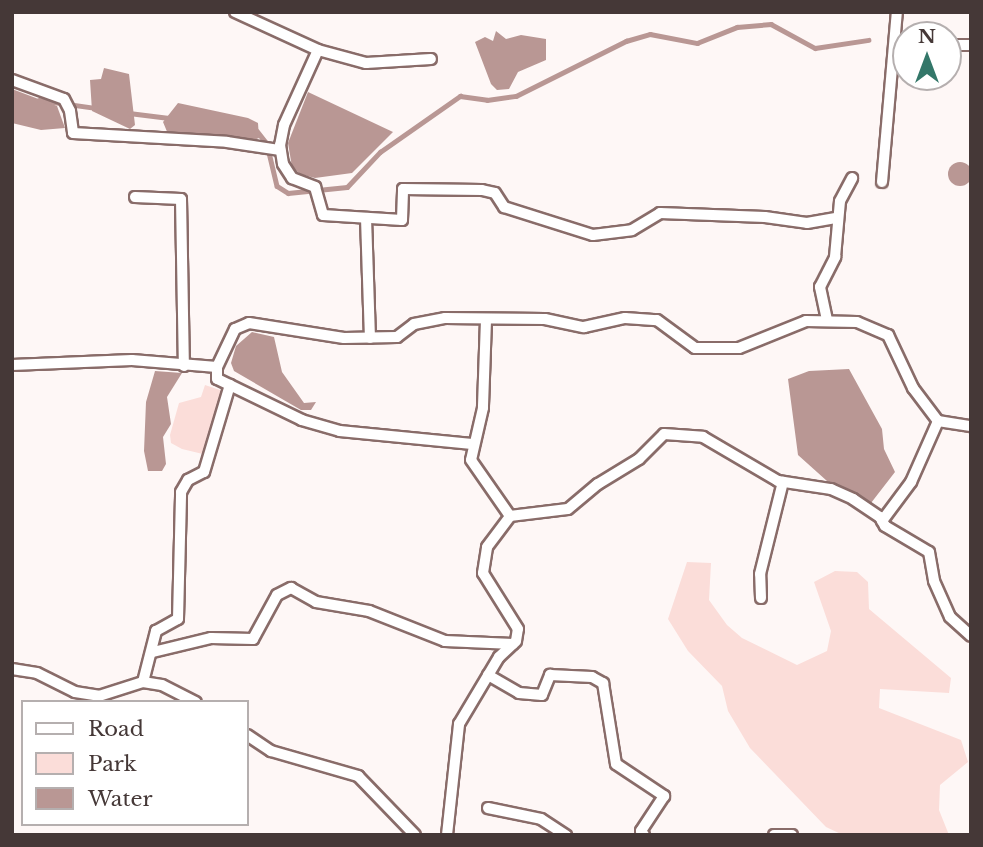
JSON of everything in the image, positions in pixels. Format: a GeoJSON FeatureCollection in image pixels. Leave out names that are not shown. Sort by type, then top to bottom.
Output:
{"type":"FeatureCollection","features":[{"type":"Feature","properties":{"kind":"street"},"geometry":{"type":"LineString","coordinates":[[235,12],[318,50],[366,63],[431,59]]}},
{"type":"Feature","properties":{"kind":"street"},"geometry":{"type":"LineString","coordinates":[[318,50],[284,125],[281,150],[292,178],[315,187],[323,215],[402,220],[402,189],[482,190],[495,193],[504,207],[593,235],[632,230],[660,214],[765,217],[807,223],[836,218]]}},
{"type":"Feature","properties":{"kind":"street"},"geometry":{"type":"LineString","coordinates":[[12,80],[64,99],[70,111],[73,132],[227,142],[281,150]]}},
{"type":"Feature","properties":{"kind":"street"},"geometry":{"type":"LineString","coordinates":[[882,182],[895,91]]}},
{"type":"Feature","properties":{"kind":"street"},"geometry":{"type":"LineString","coordinates":[[827,320],[820,287],[835,257],[836,218],[852,178]]}},
{"type":"Feature","properties":{"kind":"street"},"geometry":{"type":"LineString","coordinates":[[135,197],[181,199],[184,366]]}},
{"type":"Feature","properties":{"kind":"street"},"geometry":{"type":"LineString","coordinates":[[366,218],[370,338]]}},
{"type":"Feature","properties":{"kind":"street"},"geometry":{"type":"LineString","coordinates":[[472,444],[340,431],[302,420],[217,379],[217,367],[235,329],[249,323],[344,338],[370,338],[397,337],[414,324],[445,318],[545,319],[584,327],[625,318],[657,320],[695,348],[739,348],[806,321],[857,322],[888,335],[914,388],[939,421],[971,426]]}},
{"type":"Feature","properties":{"kind":"street"},"geometry":{"type":"LineString","coordinates":[[486,320],[483,408],[472,444],[471,460],[510,516]]}},
{"type":"Feature","properties":{"kind":"street"},"geometry":{"type":"LineString","coordinates":[[12,365],[132,360],[217,367]]}},
{"type":"Feature","properties":{"kind":"street"},"geometry":{"type":"LineString","coordinates":[[143,682],[153,652],[156,631],[178,619],[181,492],[188,480],[204,471],[230,385]]}},
{"type":"Feature","properties":{"kind":"street"},"geometry":{"type":"LineString","coordinates":[[882,521],[911,482],[939,421]]}},
{"type":"Feature","properties":{"kind":"street"},"geometry":{"type":"LineString","coordinates":[[447,835],[459,723],[488,676],[513,644],[518,629],[513,615],[484,573],[487,547],[510,516],[568,509],[598,484],[639,459],[664,434],[703,437],[783,482],[831,489],[882,521],[929,552],[934,581],[950,617],[971,636]]}},
{"type":"Feature","properties":{"kind":"street"},"geometry":{"type":"LineString","coordinates":[[761,598],[760,574],[783,482]]}},
{"type":"Feature","properties":{"kind":"street"},"geometry":{"type":"LineString","coordinates":[[153,652],[211,638],[253,639],[277,594],[291,588],[316,602],[369,611],[445,641],[513,644]]}},
{"type":"Feature","properties":{"kind":"street"},"geometry":{"type":"LineString","coordinates":[[12,669],[37,673],[75,692],[99,696],[143,682],[191,700]]}},
{"type":"Feature","properties":{"kind":"street"},"geometry":{"type":"LineString","coordinates":[[488,676],[519,694],[542,695],[550,675],[592,677],[603,684],[616,764],[664,796],[639,833]]}},
{"type":"Feature","properties":{"kind":"street"},"geometry":{"type":"LineString","coordinates":[[248,735],[271,751],[358,776],[415,835]]}},
{"type":"Feature","properties":{"kind":"street"},"geometry":{"type":"LineString","coordinates":[[488,808],[541,819],[566,835]]}},
{"type":"Feature","properties":{"kind":"street"},"geometry":{"type":"LineString","coordinates":[[774,835],[792,835]]}},
{"type":"Feature","properties":{"kind":"green space"},"geometry":{"type":"Polygon","coordinates":[[[205,385],[223,391],[207,455],[182,449],[171,443],[170,435],[179,403],[201,397],[205,385]]]}},
{"type":"Feature","properties":{"kind":"green space"},"geometry":{"type":"Polygon","coordinates":[[[687,562],[711,563],[709,600],[727,625],[742,638],[797,665],[827,651],[831,631],[814,582],[835,571],[857,572],[868,582],[869,609],[951,678],[949,693],[880,689],[879,708],[961,740],[968,762],[940,785],[939,810],[949,835],[843,835],[826,827],[750,748],[728,711],[722,686],[688,651],[668,619],[687,562]]]}},
{"type":"Feature","properties":{"kind":"water"},"geometry":{"type":"Polygon","coordinates":[[[496,31],[506,39],[521,35],[546,39],[546,60],[518,72],[509,89],[497,90],[491,84],[475,42],[485,37],[493,41],[496,31]]]}},
{"type":"Feature","properties":{"kind":"water"},"geometry":{"type":"Polygon","coordinates":[[[104,68],[129,74],[135,125],[130,129],[92,111],[90,80],[101,79],[104,68]]]}},
{"type":"Feature","properties":{"kind":"water"},"geometry":{"type":"Polygon","coordinates":[[[12,89],[57,106],[65,128],[41,130],[12,123],[12,89]]]}},
{"type":"Feature","properties":{"kind":"water"},"geometry":{"type":"Polygon","coordinates":[[[308,92],[393,132],[352,173],[315,178],[300,174],[292,167],[288,143],[308,92]]]}},
{"type":"Feature","properties":{"kind":"water"},"geometry":{"type":"Polygon","coordinates":[[[178,103],[248,118],[258,123],[259,138],[247,143],[232,137],[168,134],[163,122],[178,103]]]}},
{"type":"Feature","properties":{"kind":"water"},"geometry":{"type":"Polygon","coordinates":[[[960,162],[971,169],[972,174],[965,185],[960,186],[949,179],[948,174],[955,163],[960,162]]]}},
{"type":"Feature","properties":{"kind":"water"},"geometry":{"type":"Polygon","coordinates":[[[252,332],[274,337],[282,372],[304,403],[316,402],[311,410],[301,410],[234,371],[231,363],[236,346],[252,332]]]}},
{"type":"Feature","properties":{"kind":"water"},"geometry":{"type":"Polygon","coordinates":[[[849,369],[882,429],[884,449],[895,472],[871,503],[827,481],[798,455],[788,379],[809,371],[849,369]]]}},
{"type":"Feature","properties":{"kind":"water"},"geometry":{"type":"Polygon","coordinates":[[[155,371],[182,373],[167,397],[171,424],[163,437],[166,464],[162,471],[148,471],[144,451],[146,402],[155,371]]]}},
{"type":"Feature","properties":{"kind":"waterway"},"geometry":{"type":"LineString","coordinates":[[257,131],[267,144],[277,186],[288,193],[347,187],[380,152],[460,96],[487,100],[516,96],[626,41],[650,34],[697,43],[737,27],[771,24],[815,48],[868,40]]}},
{"type":"Feature","properties":{"kind":"waterway"},"geometry":{"type":"LineString","coordinates":[[39,100],[96,108]]}},
{"type":"Feature","properties":{"kind":"waterway"},"geometry":{"type":"LineString","coordinates":[[129,113],[169,118]]}}]}
